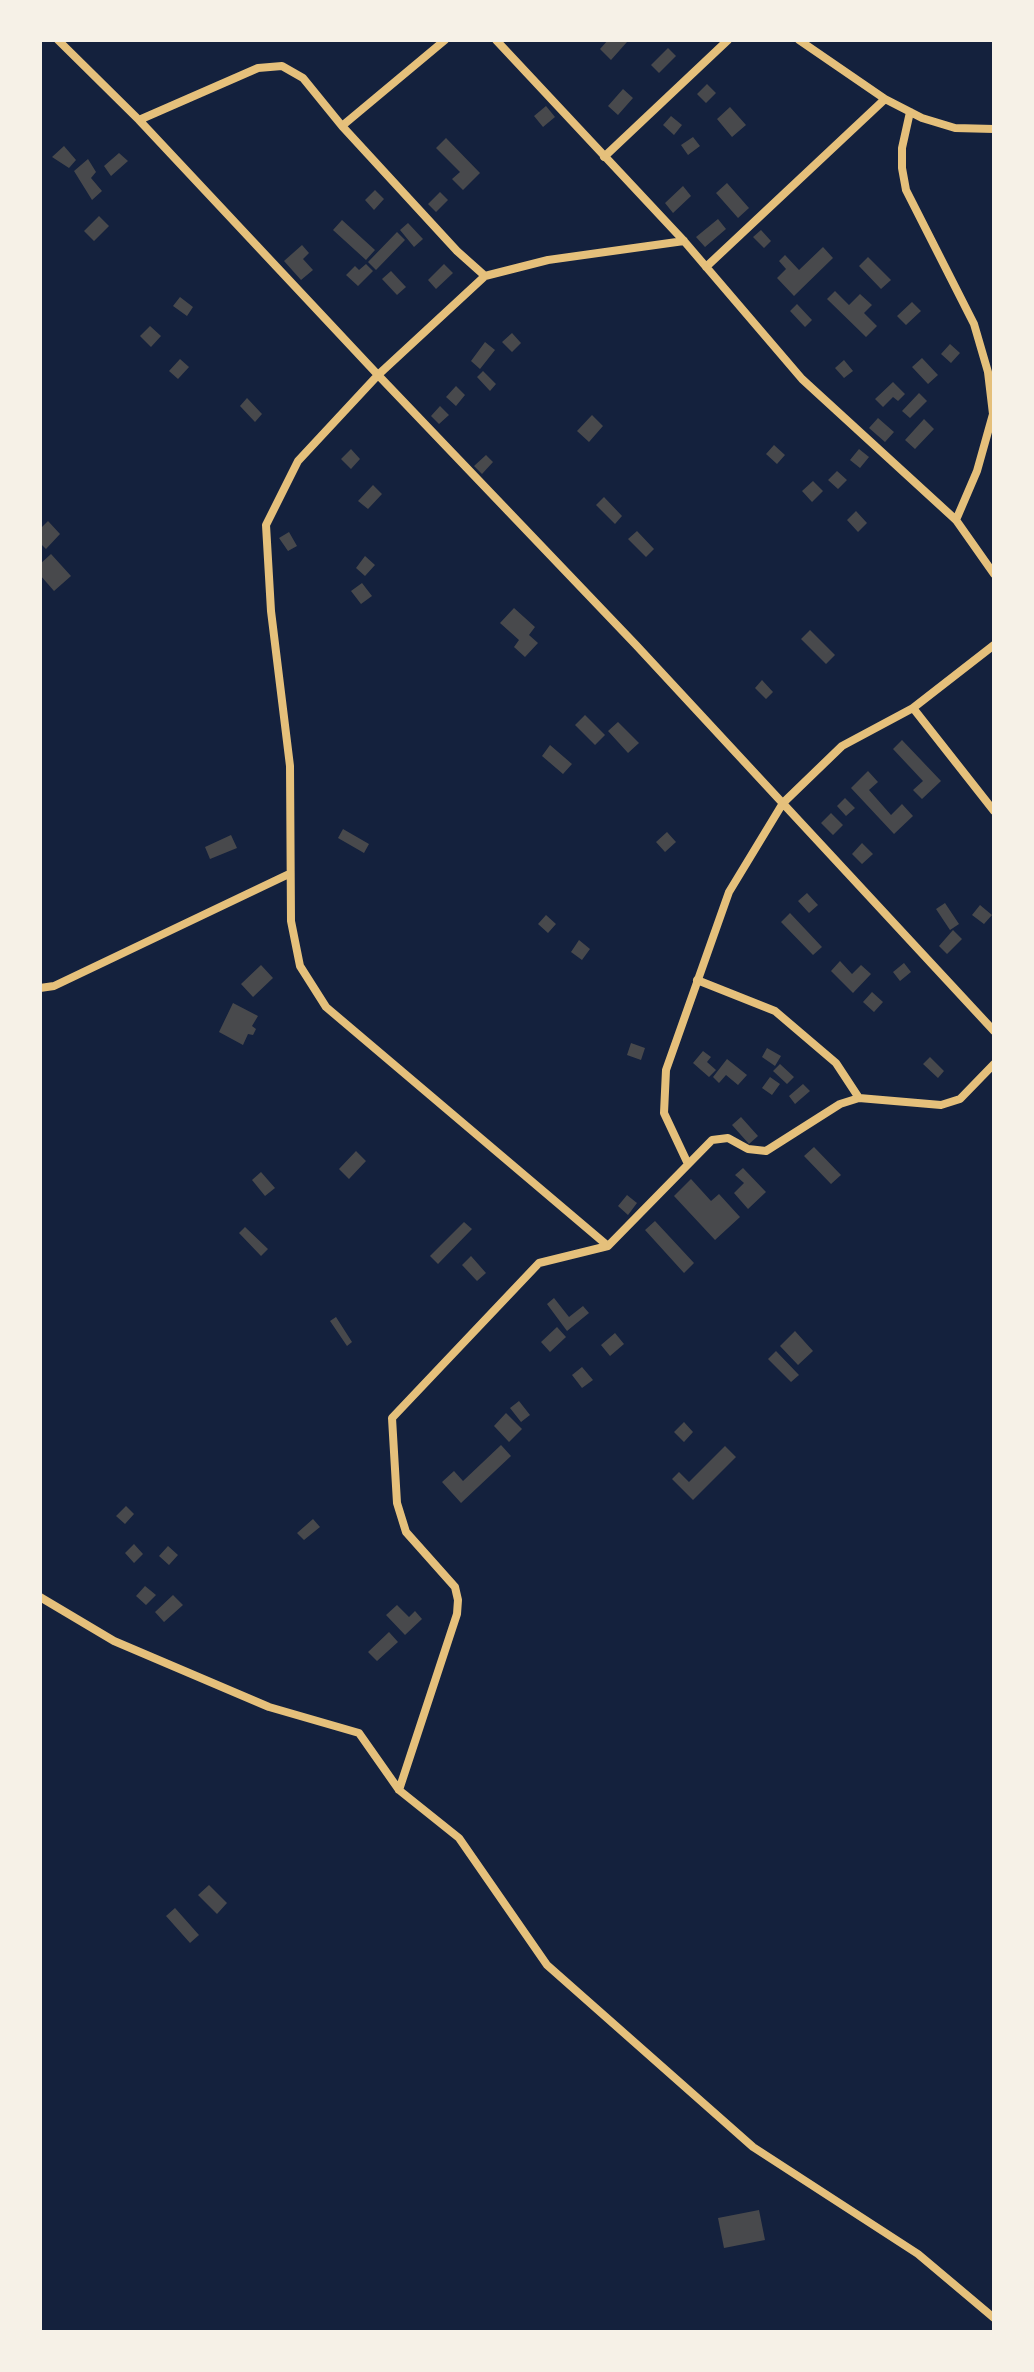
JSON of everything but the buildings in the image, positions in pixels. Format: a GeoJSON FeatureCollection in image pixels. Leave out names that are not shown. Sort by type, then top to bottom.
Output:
{"type":"FeatureCollection","features":[{"type":"Feature","properties":{"kind":"street"},"geometry":{"type":"LineString","coordinates":[[58,40],[139,120],[636,645],[994,1031]]}},
{"type":"Feature","properties":{"kind":"street"},"geometry":{"type":"LineString","coordinates":[[342,126],[445,40]]}},
{"type":"Feature","properties":{"kind":"street"},"geometry":{"type":"LineString","coordinates":[[496,40],[684,241],[802,379],[956,520],[994,574]]}},
{"type":"Feature","properties":{"kind":"street"},"geometry":{"type":"LineString","coordinates":[[604,157],[728,40]]}},
{"type":"Feature","properties":{"kind":"street"},"geometry":{"type":"LineString","coordinates":[[799,40],[885,99],[910,112],[955,128],[994,129]]}},
{"type":"Feature","properties":{"kind":"street"},"geometry":{"type":"LineString","coordinates":[[139,120],[258,68],[282,66],[303,78],[342,126],[457,251],[485,276]]}},
{"type":"Feature","properties":{"kind":"street"},"geometry":{"type":"LineString","coordinates":[[706,267],[885,99]]}},
{"type":"Feature","properties":{"kind":"street"},"geometry":{"type":"LineString","coordinates":[[910,112],[902,148],[906,190],[974,324],[988,372],[993,414],[977,471],[956,520]]}},
{"type":"Feature","properties":{"kind":"street"},"geometry":{"type":"LineString","coordinates":[[608,1246],[326,1007],[300,966],[291,921],[290,766],[271,611],[266,525],[298,461],[378,375],[485,276],[548,260],[684,241]]}},
{"type":"Feature","properties":{"kind":"street"},"geometry":{"type":"LineString","coordinates":[[688,1164],[664,1113],[666,1070],[729,892],[783,803],[842,746],[913,708],[994,645]]}},
{"type":"Feature","properties":{"kind":"street"},"geometry":{"type":"LineString","coordinates":[[913,708],[994,811]]}},
{"type":"Feature","properties":{"kind":"street"},"geometry":{"type":"LineString","coordinates":[[40,988],[54,986],[289,874]]}},
{"type":"Feature","properties":{"kind":"street"},"geometry":{"type":"LineString","coordinates":[[697,980],[775,1011],[836,1063],[859,1098]]}},
{"type":"Feature","properties":{"kind":"street"},"geometry":{"type":"LineString","coordinates":[[399,1790],[457,1614],[458,1600],[455,1587],[406,1532],[397,1503],[392,1418],[539,1263],[608,1246],[706,1145],[718,1138],[728,1138],[757,1152],[766,1151],[840,1104],[859,1098],[941,1105],[960,1099],[994,1064]]}},
{"type":"Feature","properties":{"kind":"street"},"geometry":{"type":"LineString","coordinates":[[40,1597],[114,1641],[269,1707],[359,1733],[399,1790],[459,1838],[547,1965],[753,2147],[918,2254],[994,2318]]}}]}
